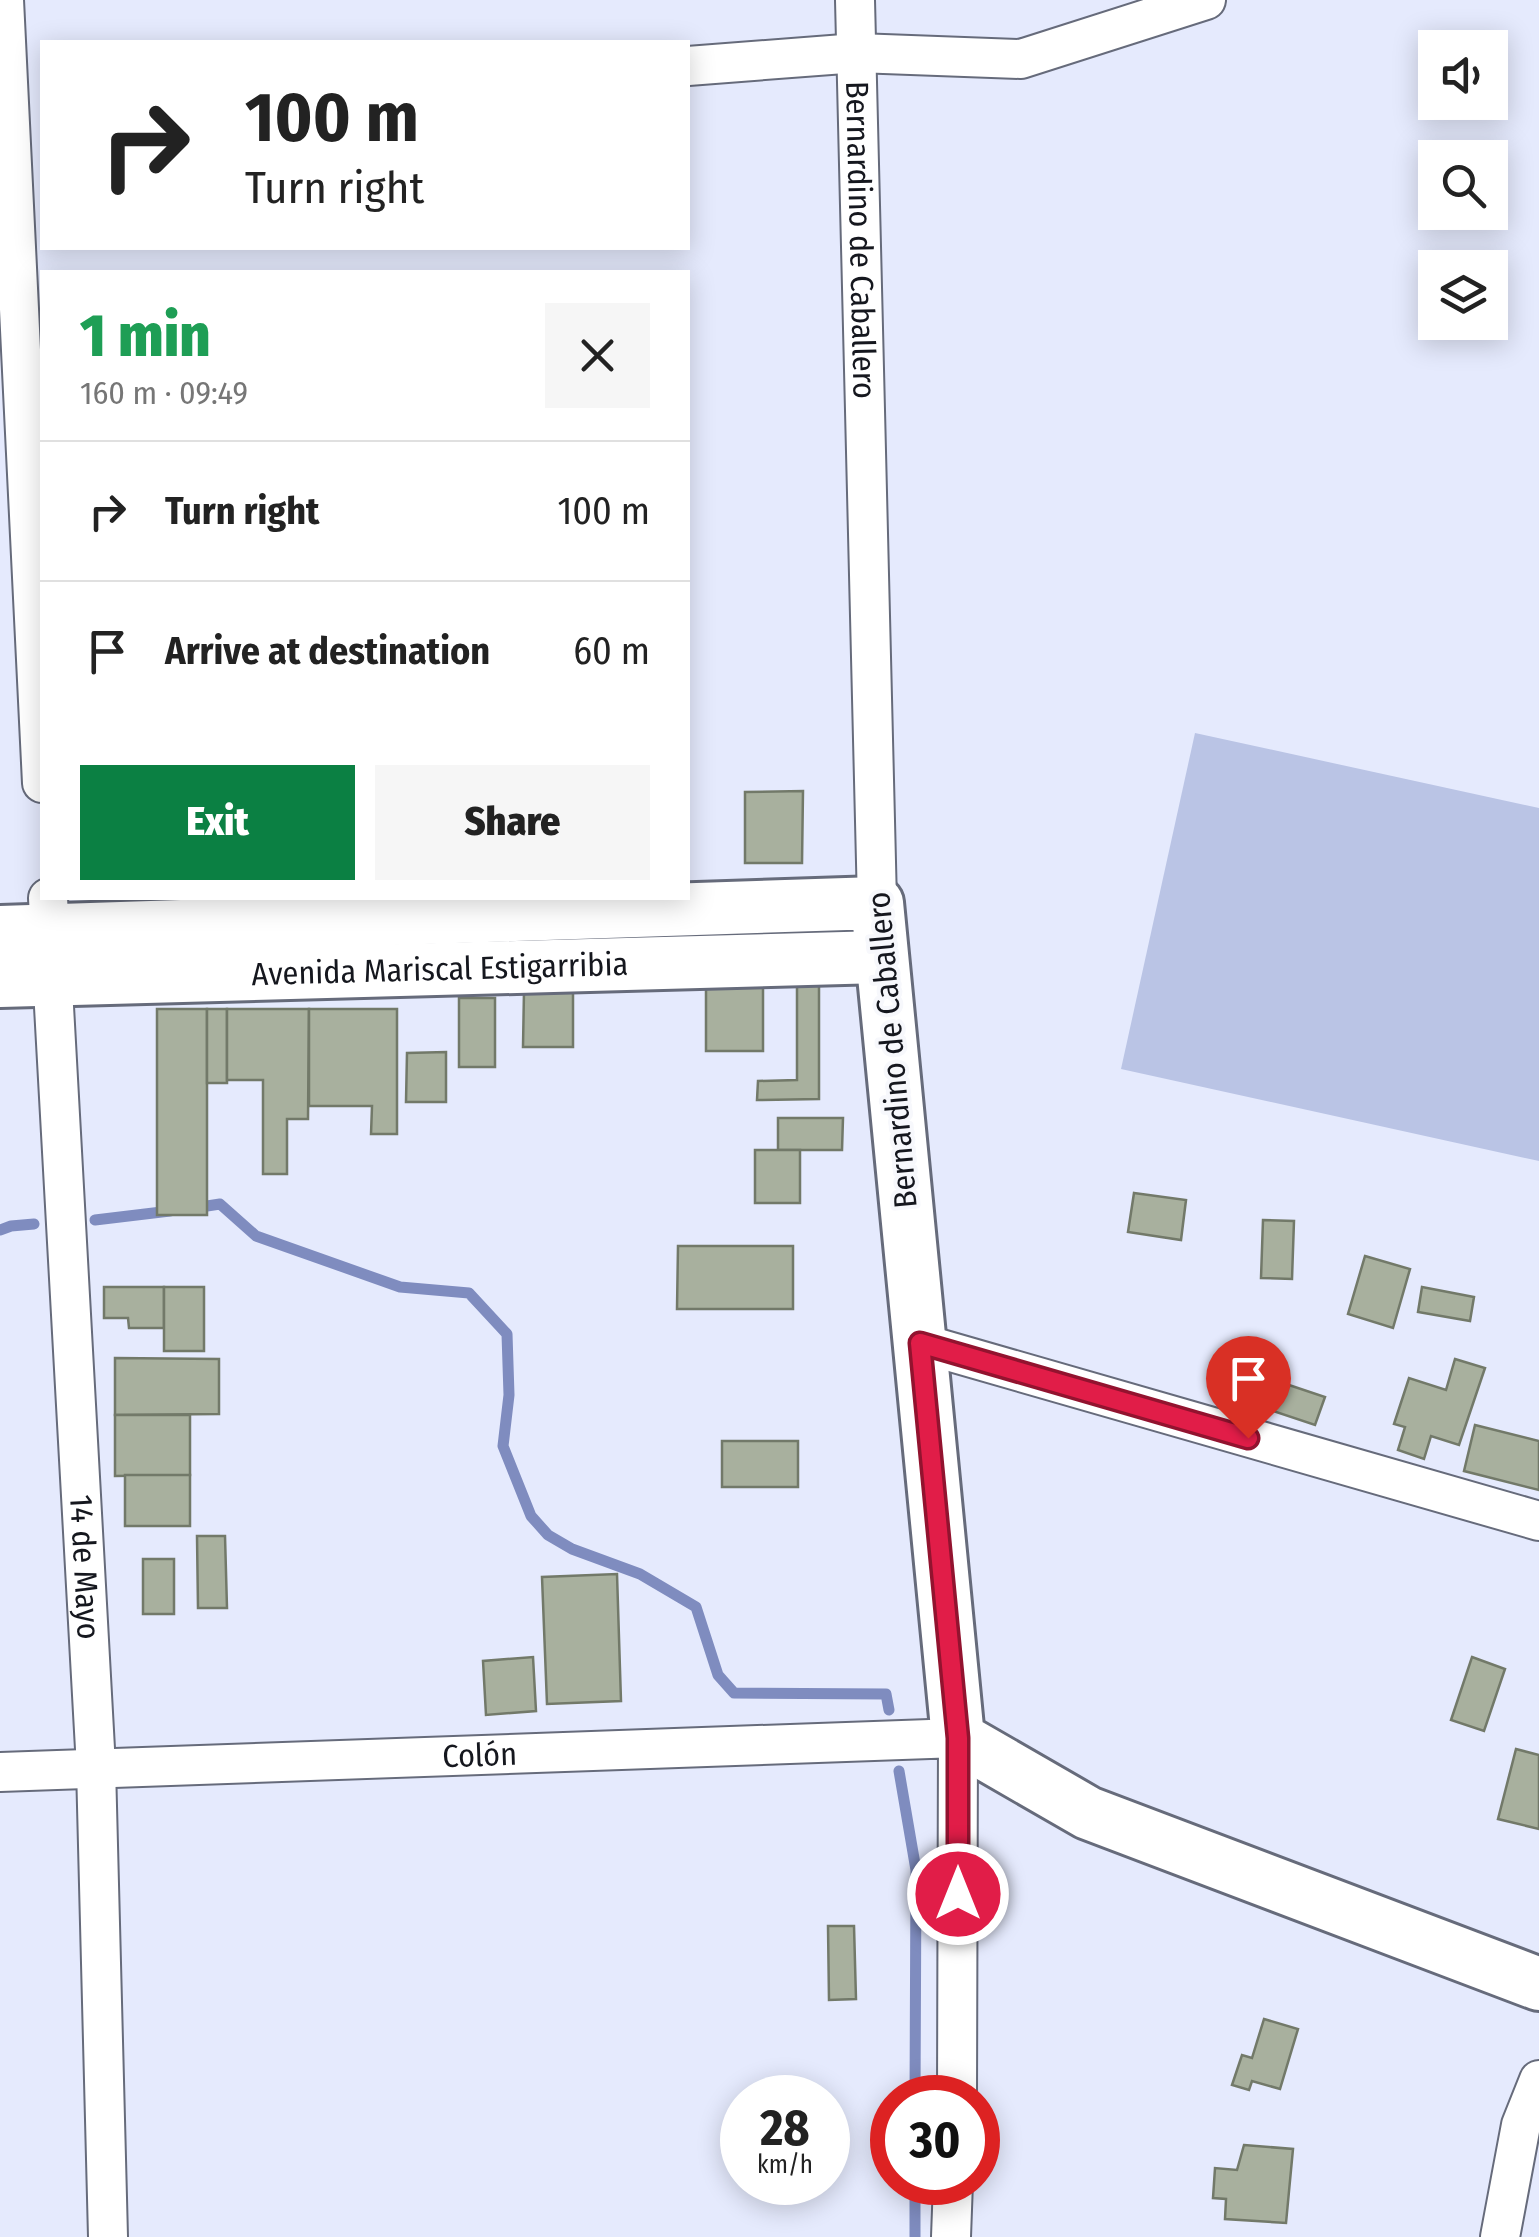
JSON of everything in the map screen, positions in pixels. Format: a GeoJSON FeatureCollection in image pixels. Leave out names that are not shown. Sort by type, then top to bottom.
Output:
{"type":"FeatureCollection","features":[{"type":"Feature","properties":{"kind":"main road","name":"Avenida Mariscal Estigarribia"},"geometry":{"type":"LineString","coordinates":[[0,981],[37,935],[877,903]]}},
{"type":"Feature","properties":{"kind":"main road","name":"Bernardino de Caballero"},"geometry":{"type":"LineString","coordinates":[[877,903],[958,1738]]}},
{"type":"Feature","properties":{"kind":"main road","name":"Avenida Mariscal Estigarribia"},"geometry":{"type":"LineString","coordinates":[[37,935],[881,956]]}},
{"type":"Feature","properties":{"kind":"main road"},"geometry":{"type":"LineString","coordinates":[[958,1738],[1088,1814],[1539,1984]]}},
{"type":"Feature","properties":{"kind":"street"},"geometry":{"type":"LineString","coordinates":[[4,0],[17,117],[40,730]]}},
{"type":"Feature","properties":{"kind":"street","name":"Bernardino de Caballero"},"geometry":{"type":"LineString","coordinates":[[855,0],[877,903]]}},
{"type":"Feature","properties":{"kind":"street"},"geometry":{"type":"LineString","coordinates":[[690,66],[857,53],[1021,59],[1206,0]]}},
{"type":"Feature","properties":{"kind":"street","name":"14 de Mayo"},"geometry":{"type":"LineString","coordinates":[[37,935],[96,1767],[108,2237]]}},
{"type":"Feature","properties":{"kind":"street"},"geometry":{"type":"LineString","coordinates":[[920,1343],[1539,1521]]}},
{"type":"Feature","properties":{"kind":"street","name":"Bernardino de Caballero"},"geometry":{"type":"LineString","coordinates":[[957,2075],[958,1738]]}},
{"type":"Feature","properties":{"kind":"street","name":"Colón"},"geometry":{"type":"LineString","coordinates":[[0,1772],[958,1738]]}},
{"type":"Feature","properties":{"kind":"street"},"geometry":{"type":"LineString","coordinates":[[1500,2237],[1521,2125],[1539,2080]]}},
{"type":"Feature","properties":{"kind":"street"},"geometry":{"type":"LineString","coordinates":[[951,2237],[953,2205]]}},
{"type":"Feature","properties":{"kind":"shaded area"},"geometry":{"type":"Polygon","coordinates":[[[1195,733],[1539,808],[1539,1161],[1121,1069],[1195,733]]]}},
{"type":"Feature","properties":{"kind":"building"},"geometry":{"type":"Polygon","coordinates":[[[803,791],[802,863],[745,863],[745,792],[803,791]]]}},
{"type":"Feature","properties":{"kind":"building"},"geometry":{"type":"Polygon","coordinates":[[[706,963],[763,983],[763,1051],[706,1051],[706,963]]]}},
{"type":"Feature","properties":{"kind":"building"},"geometry":{"type":"Polygon","coordinates":[[[797,983],[819,984],[819,1099],[757,1100],[758,1081],[797,1080],[797,983]]]}},
{"type":"Feature","properties":{"kind":"building"},"geometry":{"type":"Polygon","coordinates":[[[524,991],[573,991],[573,1047],[523,1047],[524,991]]]}},
{"type":"Feature","properties":{"kind":"building"},"geometry":{"type":"Polygon","coordinates":[[[459,998],[495,998],[495,1067],[459,1067],[459,998]]]}},
{"type":"Feature","properties":{"kind":"building"},"geometry":{"type":"Polygon","coordinates":[[[157,1009],[207,1009],[207,1215],[157,1215],[157,1009]]]}},
{"type":"Feature","properties":{"kind":"building"},"geometry":{"type":"Polygon","coordinates":[[[207,1009],[227,1009],[227,1083],[207,1083],[207,1009]]]}},
{"type":"Feature","properties":{"kind":"building"},"geometry":{"type":"Polygon","coordinates":[[[227,1009],[309,1009],[308,1119],[287,1119],[287,1174],[263,1174],[263,1080],[227,1080],[227,1009]]]}},
{"type":"Feature","properties":{"kind":"building"},"geometry":{"type":"Polygon","coordinates":[[[309,1009],[397,1009],[397,1134],[371,1134],[372,1106],[309,1106],[309,1009]]]}},
{"type":"Feature","properties":{"kind":"building"},"geometry":{"type":"Polygon","coordinates":[[[446,1052],[446,1102],[406,1102],[407,1053],[446,1052]]]}},
{"type":"Feature","properties":{"kind":"building"},"geometry":{"type":"Polygon","coordinates":[[[778,1118],[843,1118],[842,1150],[778,1150],[778,1118]]]}},
{"type":"Feature","properties":{"kind":"building"},"geometry":{"type":"Polygon","coordinates":[[[755,1150],[800,1150],[800,1203],[755,1203],[755,1150]]]}},
{"type":"Feature","properties":{"kind":"building"},"geometry":{"type":"Polygon","coordinates":[[[1134,1193],[1186,1200],[1181,1240],[1128,1232],[1134,1193]]]}},
{"type":"Feature","properties":{"kind":"building"},"geometry":{"type":"Polygon","coordinates":[[[1263,1220],[1294,1221],[1292,1279],[1261,1278],[1263,1220]]]}},
{"type":"Feature","properties":{"kind":"building"},"geometry":{"type":"Polygon","coordinates":[[[678,1246],[793,1246],[793,1309],[677,1309],[678,1246]]]}},
{"type":"Feature","properties":{"kind":"building"},"geometry":{"type":"Polygon","coordinates":[[[1365,1256],[1410,1269],[1393,1328],[1348,1314],[1365,1256]]]}},
{"type":"Feature","properties":{"kind":"building"},"geometry":{"type":"Polygon","coordinates":[[[104,1287],[164,1287],[164,1328],[129,1328],[128,1318],[104,1318],[104,1287]]]}},
{"type":"Feature","properties":{"kind":"building"},"geometry":{"type":"Polygon","coordinates":[[[164,1287],[204,1287],[204,1351],[164,1351],[164,1287]]]}},
{"type":"Feature","properties":{"kind":"building"},"geometry":{"type":"Polygon","coordinates":[[[1422,1287],[1474,1297],[1470,1321],[1418,1312],[1422,1287]]]}},
{"type":"Feature","properties":{"kind":"building"},"geometry":{"type":"Polygon","coordinates":[[[115,1358],[219,1359],[219,1414],[115,1415],[115,1358]]]}},
{"type":"Feature","properties":{"kind":"building"},"geometry":{"type":"Polygon","coordinates":[[[1455,1359],[1485,1368],[1459,1445],[1431,1436],[1424,1459],[1398,1450],[1405,1427],[1394,1424],[1409,1378],[1446,1390],[1455,1359]]]}},
{"type":"Feature","properties":{"kind":"building"},"geometry":{"type":"Polygon","coordinates":[[[1280,1382],[1325,1397],[1315,1425],[1270,1410],[1280,1382]]]}},
{"type":"Feature","properties":{"kind":"building"},"geometry":{"type":"Polygon","coordinates":[[[115,1415],[190,1415],[190,1475],[115,1476],[115,1415]]]}},
{"type":"Feature","properties":{"kind":"building"},"geometry":{"type":"Polygon","coordinates":[[[1475,1425],[1539,1441],[1539,1490],[1464,1471],[1475,1425]]]}},
{"type":"Feature","properties":{"kind":"building"},"geometry":{"type":"Polygon","coordinates":[[[722,1441],[798,1441],[798,1487],[722,1487],[722,1441]]]}},
{"type":"Feature","properties":{"kind":"building"},"geometry":{"type":"Polygon","coordinates":[[[125,1475],[190,1475],[190,1526],[125,1526],[125,1475]]]}},
{"type":"Feature","properties":{"kind":"building"},"geometry":{"type":"Polygon","coordinates":[[[197,1536],[225,1536],[227,1608],[198,1608],[197,1536]]]}},
{"type":"Feature","properties":{"kind":"building"},"geometry":{"type":"Polygon","coordinates":[[[143,1559],[174,1559],[174,1614],[143,1614],[143,1559]]]}},
{"type":"Feature","properties":{"kind":"building"},"geometry":{"type":"Polygon","coordinates":[[[617,1574],[621,1701],[547,1704],[542,1577],[617,1574]]]}},
{"type":"Feature","properties":{"kind":"building"},"geometry":{"type":"Polygon","coordinates":[[[533,1657],[536,1711],[486,1715],[483,1661],[533,1657]]]}},
{"type":"Feature","properties":{"kind":"building"},"geometry":{"type":"Polygon","coordinates":[[[1472,1657],[1505,1669],[1484,1731],[1451,1720],[1472,1657]]]}},
{"type":"Feature","properties":{"kind":"building"},"geometry":{"type":"Polygon","coordinates":[[[1516,1749],[1539,1755],[1539,1829],[1498,1819],[1516,1749]]]}},
{"type":"Feature","properties":{"kind":"building"},"geometry":{"type":"Polygon","coordinates":[[[828,1926],[854,1926],[856,1999],[829,2000],[828,1926]]]}},
{"type":"Feature","properties":{"kind":"building"},"geometry":{"type":"Polygon","coordinates":[[[1264,2019],[1298,2029],[1280,2089],[1252,2081],[1249,2090],[1232,2085],[1242,2055],[1252,2058],[1264,2019]]]}},
{"type":"Feature","properties":{"kind":"building"},"geometry":{"type":"Polygon","coordinates":[[[1244,2145],[1293,2149],[1286,2223],[1225,2219],[1226,2199],[1213,2198],[1215,2168],[1237,2170],[1244,2145]]]}},
{"type":"Feature","properties":{"kind":"waterway"},"geometry":{"type":"LineString","coordinates":[[194,1208],[220,1204],[256,1236],[400,1287],[469,1293],[507,1334],[509,1395],[503,1446],[531,1516],[548,1535],[572,1549],[640,1574],[696,1607],[718,1675],[734,1693],[886,1694],[889,1710]]}},
{"type":"Feature","properties":{"kind":"waterway"},"geometry":{"type":"LineString","coordinates":[[95,1220],[170,1211]]}},
{"type":"Feature","properties":{"kind":"waterway"},"geometry":{"type":"LineString","coordinates":[[0,1230],[34,1224]]}},
{"type":"Feature","properties":{"kind":"waterway"},"geometry":{"type":"LineString","coordinates":[[899,1771],[916,1870],[915,2075]]}},
{"type":"Feature","properties":{"kind":"waterway"},"geometry":{"type":"LineString","coordinates":[[915,2205],[915,2237]]}},
{"type":"Feature","properties":{"kind":"route"},"geometry":{"type":"LineString","coordinates":[[958,1894],[958,1738],[920,1343],[1248,1438]]}}]}
